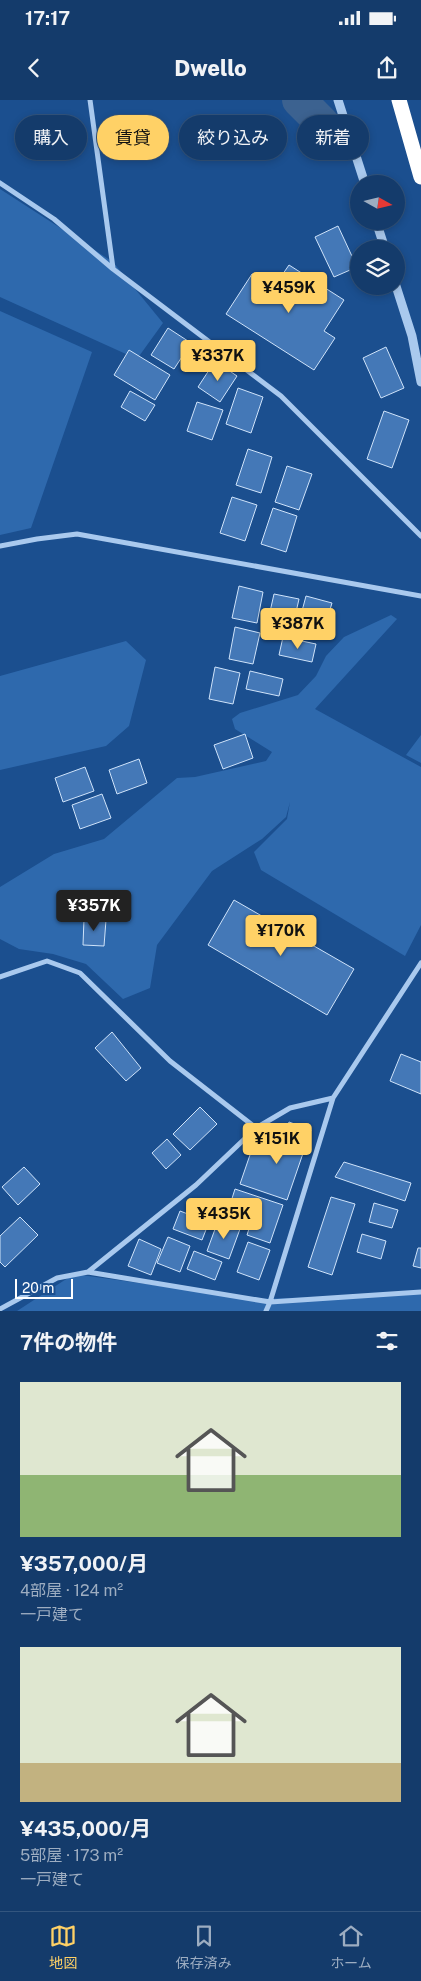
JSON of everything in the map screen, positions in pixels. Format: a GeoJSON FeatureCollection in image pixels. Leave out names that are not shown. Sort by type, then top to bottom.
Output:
{"type":"FeatureCollection","features":[{"type":"Feature","properties":{"kind":"highway"},"geometry":{"type":"LineString","coordinates":[[399,100],[421,177]]}},
{"type":"Feature","properties":{"kind":"street"},"geometry":{"type":"LineString","coordinates":[[90,100],[113,268]]}},
{"type":"Feature","properties":{"kind":"street"},"geometry":{"type":"LineString","coordinates":[[338,100],[361,175]]}},
{"type":"Feature","properties":{"kind":"street"},"geometry":{"type":"LineString","coordinates":[[0,183],[54,219],[113,268],[281,396],[421,536]]}},
{"type":"Feature","properties":{"kind":"street"},"geometry":{"type":"LineString","coordinates":[[399,295],[412,336],[421,382]]}},
{"type":"Feature","properties":{"kind":"street"},"geometry":{"type":"LineString","coordinates":[[0,546],[37,538],[78,534],[421,596]]}},
{"type":"Feature","properties":{"kind":"street"},"geometry":{"type":"LineString","coordinates":[[0,977],[47,961],[80,973],[170,1062],[256,1128]]}},
{"type":"Feature","properties":{"kind":"street"},"geometry":{"type":"LineString","coordinates":[[266,1311],[333,1098],[421,963]]}},
{"type":"Feature","properties":{"kind":"street"},"geometry":{"type":"LineString","coordinates":[[88,1272],[196,1185],[256,1128],[290,1108],[333,1098]]}},
{"type":"Feature","properties":{"kind":"street"},"geometry":{"type":"LineString","coordinates":[[0,1302],[2,1308],[58,1278],[88,1272],[270,1302],[421,1292]]}},
{"type":"Feature","properties":{"kind":"shaded area"},"geometry":{"type":"Polygon","coordinates":[[[0,189],[113,262],[163,323],[137,359],[0,297],[0,189]]]}},
{"type":"Feature","properties":{"kind":"shaded area"},"geometry":{"type":"Polygon","coordinates":[[[0,311],[92,352],[31,528],[0,535],[0,311]]]}},
{"type":"Feature","properties":{"kind":"shaded area"},"geometry":{"type":"Polygon","coordinates":[[[391,615],[397,619],[315,709],[421,767],[421,925],[405,956],[261,870],[254,852],[287,819],[290,802],[286,817],[262,839],[212,871],[157,945],[150,988],[123,999],[86,964],[53,954],[19,949],[0,939],[0,887],[54,854],[104,839],[177,778],[195,777],[266,761],[272,752],[235,729],[232,719],[240,713],[298,695],[316,676],[326,656],[344,637],[391,615]]]}},
{"type":"Feature","properties":{"kind":"shaded area"},"geometry":{"type":"Polygon","coordinates":[[[126,641],[146,660],[129,726],[106,746],[0,770],[0,676],[126,641]]]}},
{"type":"Feature","properties":{"kind":"shaded area"},"geometry":{"type":"Polygon","coordinates":[[[421,735],[421,763],[406,755],[421,735]]]}},
{"type":"Feature","properties":{"kind":"shaded area"},"geometry":{"type":"Polygon","coordinates":[[[74,1274],[254,1299],[421,1294],[421,1311],[17,1311],[74,1274]]]}},
{"type":"Feature","properties":{"kind":"building"},"geometry":{"type":"Polygon","coordinates":[[[338,226],[350,252],[350,270],[334,277],[315,237],[338,226]]]}},
{"type":"Feature","properties":{"kind":"building"},"geometry":{"type":"Polygon","coordinates":[[[289,265],[344,300],[324,331],[335,338],[314,370],[226,314],[252,274],[278,281],[289,265]]]}},
{"type":"Feature","properties":{"kind":"building"},"geometry":{"type":"Polygon","coordinates":[[[168,328],[191,343],[174,369],[151,355],[168,328]]]}},
{"type":"Feature","properties":{"kind":"building"},"geometry":{"type":"Polygon","coordinates":[[[386,347],[404,388],[381,398],[363,358],[386,347]]]}},
{"type":"Feature","properties":{"kind":"building"},"geometry":{"type":"Polygon","coordinates":[[[129,350],[170,375],[155,400],[114,375],[129,350]]]}},
{"type":"Feature","properties":{"kind":"building"},"geometry":{"type":"Polygon","coordinates":[[[215,361],[237,376],[220,402],[198,387],[215,361]]]}},
{"type":"Feature","properties":{"kind":"building"},"geometry":{"type":"Polygon","coordinates":[[[238,388],[263,397],[251,433],[226,424],[238,388]]]}},
{"type":"Feature","properties":{"kind":"building"},"geometry":{"type":"Polygon","coordinates":[[[130,391],[155,405],[145,421],[121,407],[130,391]]]}},
{"type":"Feature","properties":{"kind":"building"},"geometry":{"type":"Polygon","coordinates":[[[197,402],[223,410],[212,440],[187,431],[197,402]]]}},
{"type":"Feature","properties":{"kind":"building"},"geometry":{"type":"Polygon","coordinates":[[[384,411],[409,420],[392,468],[367,459],[384,411]]]}},
{"type":"Feature","properties":{"kind":"building"},"geometry":{"type":"Polygon","coordinates":[[[248,449],[272,457],[261,493],[236,485],[248,449]]]}},
{"type":"Feature","properties":{"kind":"building"},"geometry":{"type":"Polygon","coordinates":[[[287,466],[312,474],[299,510],[275,502],[287,466]]]}},
{"type":"Feature","properties":{"kind":"building"},"geometry":{"type":"Polygon","coordinates":[[[232,497],[257,505],[245,541],[220,533],[232,497]]]}},
{"type":"Feature","properties":{"kind":"building"},"geometry":{"type":"Polygon","coordinates":[[[273,508],[297,516],[286,552],[261,544],[273,508]]]}},
{"type":"Feature","properties":{"kind":"building"},"geometry":{"type":"Polygon","coordinates":[[[239,586],[263,592],[257,623],[232,618],[239,586]]]}},
{"type":"Feature","properties":{"kind":"building"},"geometry":{"type":"Polygon","coordinates":[[[274,594],[299,599],[292,630],[267,625],[274,594]]]}},
{"type":"Feature","properties":{"kind":"building"},"geometry":{"type":"Polygon","coordinates":[[[306,596],[332,603],[323,633],[298,626],[306,596]]]}},
{"type":"Feature","properties":{"kind":"building"},"geometry":{"type":"Polygon","coordinates":[[[235,627],[260,633],[253,664],[229,659],[235,627]]]}},
{"type":"Feature","properties":{"kind":"building"},"geometry":{"type":"Polygon","coordinates":[[[283,637],[316,644],[312,662],[279,655],[283,637]]]}},
{"type":"Feature","properties":{"kind":"building"},"geometry":{"type":"Polygon","coordinates":[[[215,667],[240,673],[233,704],[209,699],[215,667]]]}},
{"type":"Feature","properties":{"kind":"building"},"geometry":{"type":"Polygon","coordinates":[[[250,671],[283,679],[279,696],[246,689],[250,671]]]}},
{"type":"Feature","properties":{"kind":"building"},"geometry":{"type":"Polygon","coordinates":[[[245,734],[253,758],[223,769],[214,745],[245,734]]]}},
{"type":"Feature","properties":{"kind":"building"},"geometry":{"type":"Polygon","coordinates":[[[139,759],[147,783],[117,794],[109,770],[139,759]]]}},
{"type":"Feature","properties":{"kind":"building"},"geometry":{"type":"Polygon","coordinates":[[[85,767],[94,791],[63,802],[55,778],[85,767]]]}},
{"type":"Feature","properties":{"kind":"building"},"geometry":{"type":"Polygon","coordinates":[[[102,794],[111,818],[80,829],[72,805],[102,794]]]}},
{"type":"Feature","properties":{"kind":"building"},"geometry":{"type":"Polygon","coordinates":[[[234,900],[354,969],[327,1015],[208,945],[234,900]]]}},
{"type":"Feature","properties":{"kind":"building"},"geometry":{"type":"Polygon","coordinates":[[[84,919],[106,920],[104,946],[83,945],[84,919]]]}},
{"type":"Feature","properties":{"kind":"building"},"geometry":{"type":"Polygon","coordinates":[[[112,1032],[141,1068],[126,1081],[95,1048],[112,1032]]]}},
{"type":"Feature","properties":{"kind":"building"},"geometry":{"type":"Polygon","coordinates":[[[401,1054],[421,1062],[421,1094],[390,1081],[401,1054]]]}},
{"type":"Feature","properties":{"kind":"building"},"geometry":{"type":"Polygon","coordinates":[[[200,1107],[217,1124],[190,1150],[173,1134],[200,1107]]]}},
{"type":"Feature","properties":{"kind":"building"},"geometry":{"type":"Polygon","coordinates":[[[289,1122],[311,1130],[287,1200],[240,1184],[252,1149],[277,1157],[289,1122]]]}},
{"type":"Feature","properties":{"kind":"building"},"geometry":{"type":"Polygon","coordinates":[[[167,1139],[181,1155],[166,1169],[152,1153],[167,1139]]]}},
{"type":"Feature","properties":{"kind":"building"},"geometry":{"type":"Polygon","coordinates":[[[344,1162],[411,1183],[405,1201],[335,1177],[344,1162]]]}},
{"type":"Feature","properties":{"kind":"building"},"geometry":{"type":"Polygon","coordinates":[[[24,1167],[40,1184],[18,1205],[2,1187],[24,1167]]]}},
{"type":"Feature","properties":{"kind":"building"},"geometry":{"type":"Polygon","coordinates":[[[235,1189],[283,1205],[270,1243],[247,1235],[253,1216],[229,1208],[235,1189]]]}},
{"type":"Feature","properties":{"kind":"building"},"geometry":{"type":"Polygon","coordinates":[[[331,1197],[355,1204],[332,1275],[308,1267],[331,1197]]]}},
{"type":"Feature","properties":{"kind":"building"},"geometry":{"type":"Polygon","coordinates":[[[374,1203],[398,1210],[392,1228],[369,1222],[374,1203]]]}},
{"type":"Feature","properties":{"kind":"building"},"geometry":{"type":"Polygon","coordinates":[[[180,1211],[209,1222],[202,1240],[173,1229],[180,1211]]]}},
{"type":"Feature","properties":{"kind":"building"},"geometry":{"type":"Polygon","coordinates":[[[20,1217],[38,1235],[5,1267],[0,1262],[0,1236],[20,1217]]]}},
{"type":"Feature","properties":{"kind":"building"},"geometry":{"type":"Polygon","coordinates":[[[218,1221],[240,1229],[229,1259],[207,1251],[218,1221]]]}},
{"type":"Feature","properties":{"kind":"building"},"geometry":{"type":"Polygon","coordinates":[[[362,1234],[386,1241],[381,1259],[357,1252],[362,1234]]]}},
{"type":"Feature","properties":{"kind":"building"},"geometry":{"type":"Polygon","coordinates":[[[168,1237],[190,1246],[180,1272],[157,1263],[168,1237]]]}},
{"type":"Feature","properties":{"kind":"building"},"geometry":{"type":"Polygon","coordinates":[[[139,1239],[161,1249],[151,1275],[128,1266],[139,1239]]]}},
{"type":"Feature","properties":{"kind":"building"},"geometry":{"type":"Polygon","coordinates":[[[248,1242],[270,1250],[259,1280],[237,1272],[248,1242]]]}},
{"type":"Feature","properties":{"kind":"building"},"geometry":{"type":"Polygon","coordinates":[[[418,1248],[421,1248],[421,1268],[413,1266],[418,1248]]]}},
{"type":"Feature","properties":{"kind":"building"},"geometry":{"type":"Polygon","coordinates":[[[194,1251],[222,1262],[215,1280],[187,1269],[194,1251]]]}},
{"type":"Feature","properties":{"kind":"waterway"},"geometry":{"type":"LineString","coordinates":[[299,100],[314,115]]}}]}
